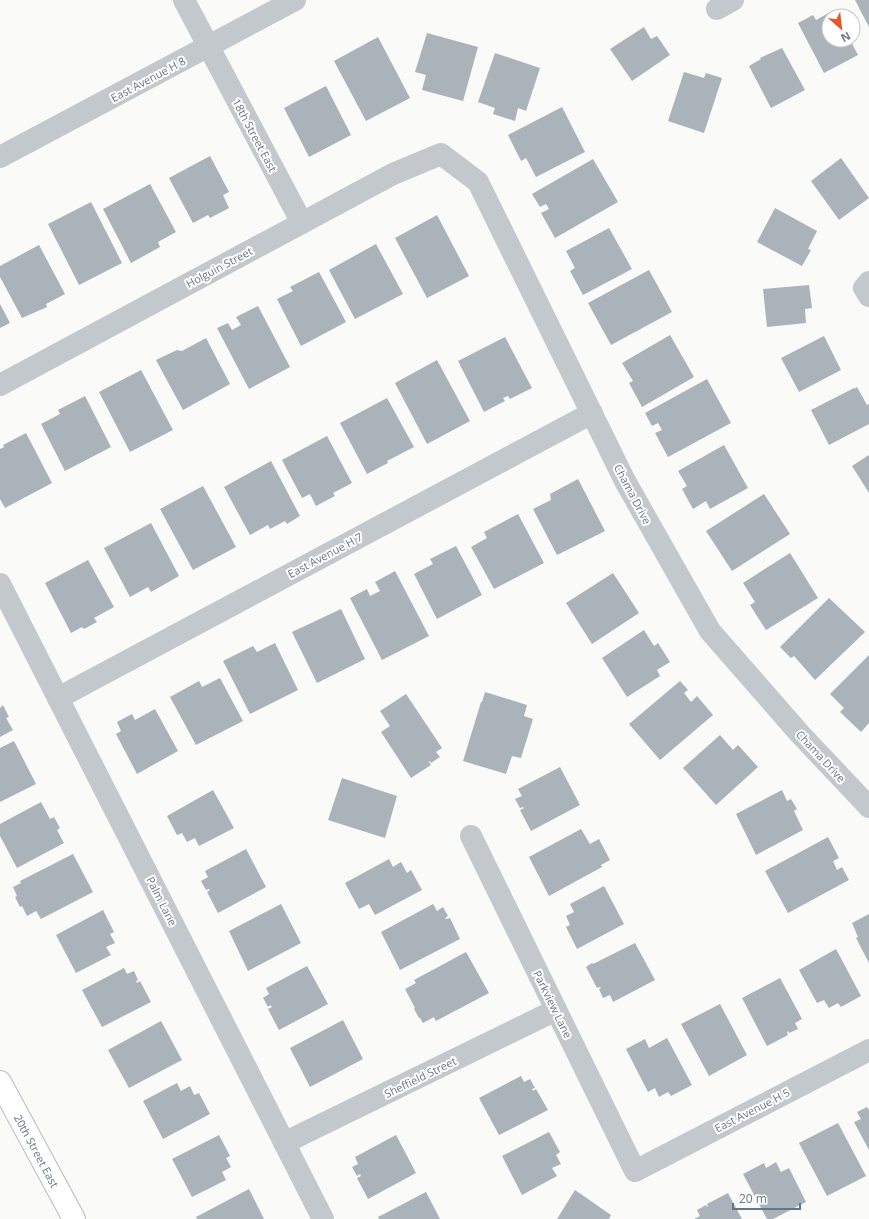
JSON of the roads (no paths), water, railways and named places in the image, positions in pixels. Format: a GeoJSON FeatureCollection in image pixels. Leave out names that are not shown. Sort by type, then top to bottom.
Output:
{"type":"FeatureCollection","features":[{"type":"Feature","properties":{"kind":"main road","name":"20th Street East"},"geometry":{"type":"LineString","coordinates":[[0,1082],[74,1219]]}},
{"type":"Feature","properties":{"kind":"street","name":"18th Street East"},"geometry":{"type":"LineString","coordinates":[[184,0],[302,223]]}},
{"type":"Feature","properties":{"kind":"street","name":"East Avenue H 8"},"geometry":{"type":"LineString","coordinates":[[0,158],[295,0]]}},
{"type":"Feature","properties":{"kind":"street","name":"Holguin Street"},"geometry":{"type":"LineString","coordinates":[[0,385],[393,174],[441,154]]}},
{"type":"Feature","properties":{"kind":"street","name":"Chama Drive"},"geometry":{"type":"LineString","coordinates":[[441,154],[478,182],[625,481],[710,631],[800,734],[869,807]]}},
{"type":"Feature","properties":{"kind":"street","name":"East Avenue H 7"},"geometry":{"type":"LineString","coordinates":[[58,698],[592,413]]}},
{"type":"Feature","properties":{"kind":"street","name":"Palm Lane"},"geometry":{"type":"LineString","coordinates":[[0,584],[323,1219]]}},
{"type":"Feature","properties":{"kind":"street","name":"Parkview Lane"},"geometry":{"type":"LineString","coordinates":[[471,836],[635,1171]]}},
{"type":"Feature","properties":{"kind":"street","name":"Sheffield Street"},"geometry":{"type":"LineString","coordinates":[[284,1143],[556,1010]]}},
{"type":"Feature","properties":{"kind":"street","name":"East Avenue H 5"},"geometry":{"type":"LineString","coordinates":[[635,1171],[869,1050]]}}]}
